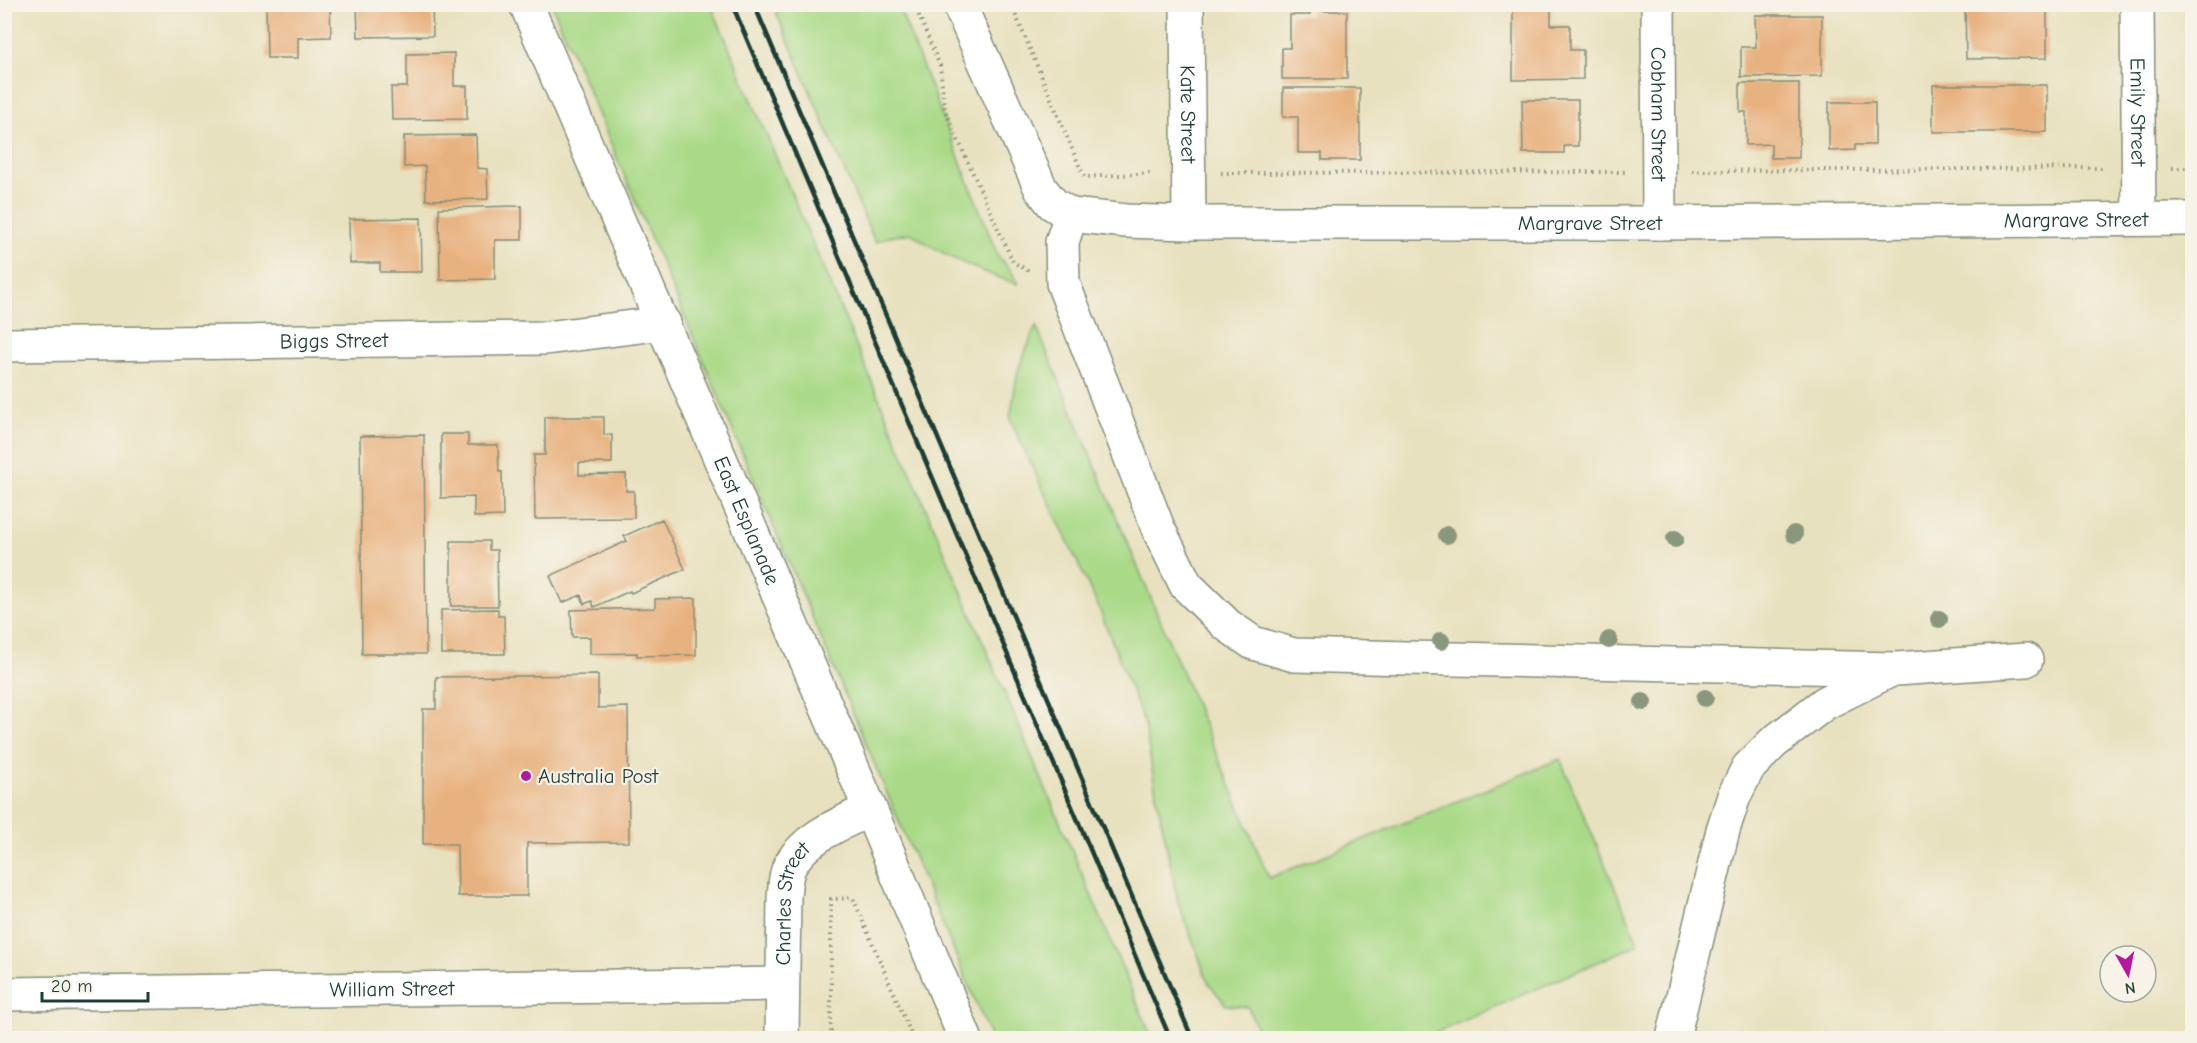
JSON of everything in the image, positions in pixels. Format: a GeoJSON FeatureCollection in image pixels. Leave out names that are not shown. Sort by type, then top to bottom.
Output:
{"type":"FeatureCollection","features":[{"type":"Feature","properties":{"kind":"street","name":"East Esplanade"},"geometry":{"type":"LineString","coordinates":[[526,4],[664,323],[965,1038]]}},
{"type":"Feature","properties":{"kind":"street"},"geometry":{"type":"LineString","coordinates":[[959,4],[1022,151],[1041,189],[1053,204],[1071,215],[1062,242],[1063,284],[1158,528],[1186,585],[1227,625],[1253,643],[1294,655],[1896,669],[2026,660]]}},
{"type":"Feature","properties":{"kind":"street","name":"Kate Street"},"geometry":{"type":"LineString","coordinates":[[1187,4],[1189,223]]}},
{"type":"Feature","properties":{"kind":"street","name":"Cobham Street"},"geometry":{"type":"LineString","coordinates":[[1658,4],[1659,223]]}},
{"type":"Feature","properties":{"kind":"street","name":"Emily Street"},"geometry":{"type":"LineString","coordinates":[[2137,4],[2139,219]]}},
{"type":"Feature","properties":{"kind":"street","name":"Margrave Street"},"geometry":{"type":"LineString","coordinates":[[1071,215],[1126,221],[1189,223],[1659,223],[2193,219]]}},
{"type":"Feature","properties":{"kind":"street","name":"Biggs Street"},"geometry":{"type":"LineString","coordinates":[[4,345],[546,338],[664,323]]}},
{"type":"Feature","properties":{"kind":"street"},"geometry":{"type":"LineString","coordinates":[[1673,1038],[1723,830],[1734,796],[1748,768],[1773,743],[1825,703],[1858,685],[1896,669]]}},
{"type":"Feature","properties":{"kind":"street","name":"Charles Street"},"geometry":{"type":"LineString","coordinates":[[782,1038],[784,898],[786,877],[791,863],[808,843],[870,809]]}},
{"type":"Feature","properties":{"kind":"street","name":"William Street"},"geometry":{"type":"LineString","coordinates":[[4,994],[782,984]]}},
{"type":"Feature","properties":{"kind":"path"},"geometry":{"type":"LineString","coordinates":[[914,4],[940,66],[945,111],[1013,262],[1030,271],[1062,274]]}},
{"type":"Feature","properties":{"kind":"path"},"geometry":{"type":"LineString","coordinates":[[1011,4],[1084,177],[1132,173],[2193,168]]}},
{"type":"Feature","properties":{"kind":"path"},"geometry":{"type":"LineString","coordinates":[[831,1038],[831,899],[854,898],[913,1038]]}},
{"type":"Feature","properties":{"kind":"green space"},"geometry":{"type":"Polygon","coordinates":[[[552,5],[711,5],[1152,1038],[991,1038],[552,5]]]}},
{"type":"Feature","properties":{"kind":"green space"},"geometry":{"type":"Polygon","coordinates":[[[773,5],[898,5],[998,256],[1011,271],[1018,284],[962,263],[911,233],[891,236],[875,242],[773,5]]]}},
{"type":"Feature","properties":{"kind":"green space"},"geometry":{"type":"Polygon","coordinates":[[[1036,326],[1269,878],[1560,759],[1639,944],[1424,1038],[1261,1038],[1248,1007],[1226,1005],[1208,982],[1178,902],[1156,794],[1145,725],[1099,608],[1010,419],[1018,370],[1036,326]]]}},
{"type":"Feature","properties":{"kind":"building"},"geometry":{"type":"Polygon","coordinates":[[[266,4],[330,4],[331,37],[298,38],[298,58],[267,58],[266,4]]]}},
{"type":"Feature","properties":{"kind":"building"},"geometry":{"type":"Polygon","coordinates":[[[357,4],[432,4],[433,36],[358,37],[357,4]]]}},
{"type":"Feature","properties":{"kind":"building"},"geometry":{"type":"Polygon","coordinates":[[[1965,4],[2047,4],[2047,58],[1966,59],[1965,4]]]}},
{"type":"Feature","properties":{"kind":"building"},"geometry":{"type":"Polygon","coordinates":[[[1513,6],[1551,6],[1551,25],[1570,25],[1570,50],[1583,50],[1583,79],[1513,80],[1513,6]]]}},
{"type":"Feature","properties":{"kind":"building"},"geometry":{"type":"Polygon","coordinates":[[[1310,11],[1347,11],[1347,79],[1282,79],[1282,48],[1290,48],[1290,15],[1310,15],[1310,11]]]}},
{"type":"Feature","properties":{"kind":"building"},"geometry":{"type":"Polygon","coordinates":[[[1755,15],[1822,15],[1822,76],[1741,77],[1741,47],[1756,47],[1755,15]]]}},
{"type":"Feature","properties":{"kind":"building"},"geometry":{"type":"Polygon","coordinates":[[[454,53],[454,86],[467,86],[467,119],[392,120],[391,87],[407,87],[407,54],[454,53]]]}},
{"type":"Feature","properties":{"kind":"building"},"geometry":{"type":"Polygon","coordinates":[[[1740,83],[1799,83],[1799,158],[1771,158],[1771,144],[1746,145],[1746,112],[1740,112],[1740,83]]]}},
{"type":"Feature","properties":{"kind":"building"},"geometry":{"type":"Polygon","coordinates":[[[1933,85],[2047,85],[2047,132],[1933,132],[1933,85]]]}},
{"type":"Feature","properties":{"kind":"building"},"geometry":{"type":"Polygon","coordinates":[[[1283,88],[1360,88],[1360,160],[1322,160],[1322,153],[1298,153],[1298,117],[1283,117],[1283,88]]]}},
{"type":"Feature","properties":{"kind":"building"},"geometry":{"type":"Polygon","coordinates":[[[1522,100],[1578,100],[1578,146],[1564,146],[1564,153],[1523,153],[1522,100]]]}},
{"type":"Feature","properties":{"kind":"building"},"geometry":{"type":"Polygon","coordinates":[[[1829,102],[1875,102],[1875,145],[1855,145],[1855,150],[1829,151],[1829,102]]]}},
{"type":"Feature","properties":{"kind":"building"},"geometry":{"type":"Polygon","coordinates":[[[476,135],[477,168],[487,169],[488,199],[426,200],[425,166],[404,167],[404,136],[476,135]]]}},
{"type":"Feature","properties":{"kind":"building"},"geometry":{"type":"Polygon","coordinates":[[[522,206],[522,240],[495,240],[495,279],[440,280],[439,208],[522,206]]]}},
{"type":"Feature","properties":{"kind":"building"},"geometry":{"type":"Polygon","coordinates":[[[421,218],[422,272],[380,272],[380,263],[350,263],[349,219],[421,218]]]}},
{"type":"Feature","properties":{"kind":"building"},"geometry":{"type":"Polygon","coordinates":[[[545,417],[604,417],[604,435],[612,435],[612,463],[579,463],[579,475],[626,474],[626,491],[634,491],[634,518],[535,519],[534,455],[545,455],[545,417]]]}},
{"type":"Feature","properties":{"kind":"building"},"geometry":{"type":"Polygon","coordinates":[[[441,434],[468,434],[468,445],[498,445],[499,472],[502,472],[503,516],[474,517],[474,497],[441,498],[441,434]]]}},
{"type":"Feature","properties":{"kind":"building"},"geometry":{"type":"Polygon","coordinates":[[[424,435],[426,654],[362,654],[360,436],[424,435]]]}},
{"type":"Feature","properties":{"kind":"building"},"geometry":{"type":"Polygon","coordinates":[[[662,519],[685,569],[594,607],[592,601],[584,604],[581,595],[562,603],[550,576],[627,541],[624,536],[662,519]]]}},
{"type":"Feature","properties":{"kind":"building"},"geometry":{"type":"Polygon","coordinates":[[[451,541],[489,541],[489,550],[497,550],[498,606],[451,606],[451,541]]]}},
{"type":"Feature","properties":{"kind":"building"},"geometry":{"type":"Polygon","coordinates":[[[696,598],[696,655],[590,654],[590,637],[572,637],[571,610],[655,608],[655,599],[696,598]]]}},
{"type":"Feature","properties":{"kind":"building"},"geometry":{"type":"Polygon","coordinates":[[[498,609],[498,616],[504,616],[505,654],[441,654],[441,610],[498,609]]]}},
{"type":"Feature","properties":{"kind":"building","name":"Australia Post"},"geometry":{"type":"Polygon","coordinates":[[[598,675],[598,708],[628,707],[629,842],[527,843],[527,896],[458,896],[457,844],[423,844],[423,709],[436,709],[436,677],[598,675]]]}},
{"type":"Feature","properties":{"kind":"railway"},"geometry":{"type":"LineString","coordinates":[[732,4],[1170,1038]]}},
{"type":"Feature","properties":{"kind":"railway"},"geometry":{"type":"LineString","coordinates":[[754,4],[1192,1038]]}},
{"type":"Feature","properties":{"kind":"place","name":"Australia Post"},"geometry":{"type":"Point","coordinates":[526,776]}}]}
